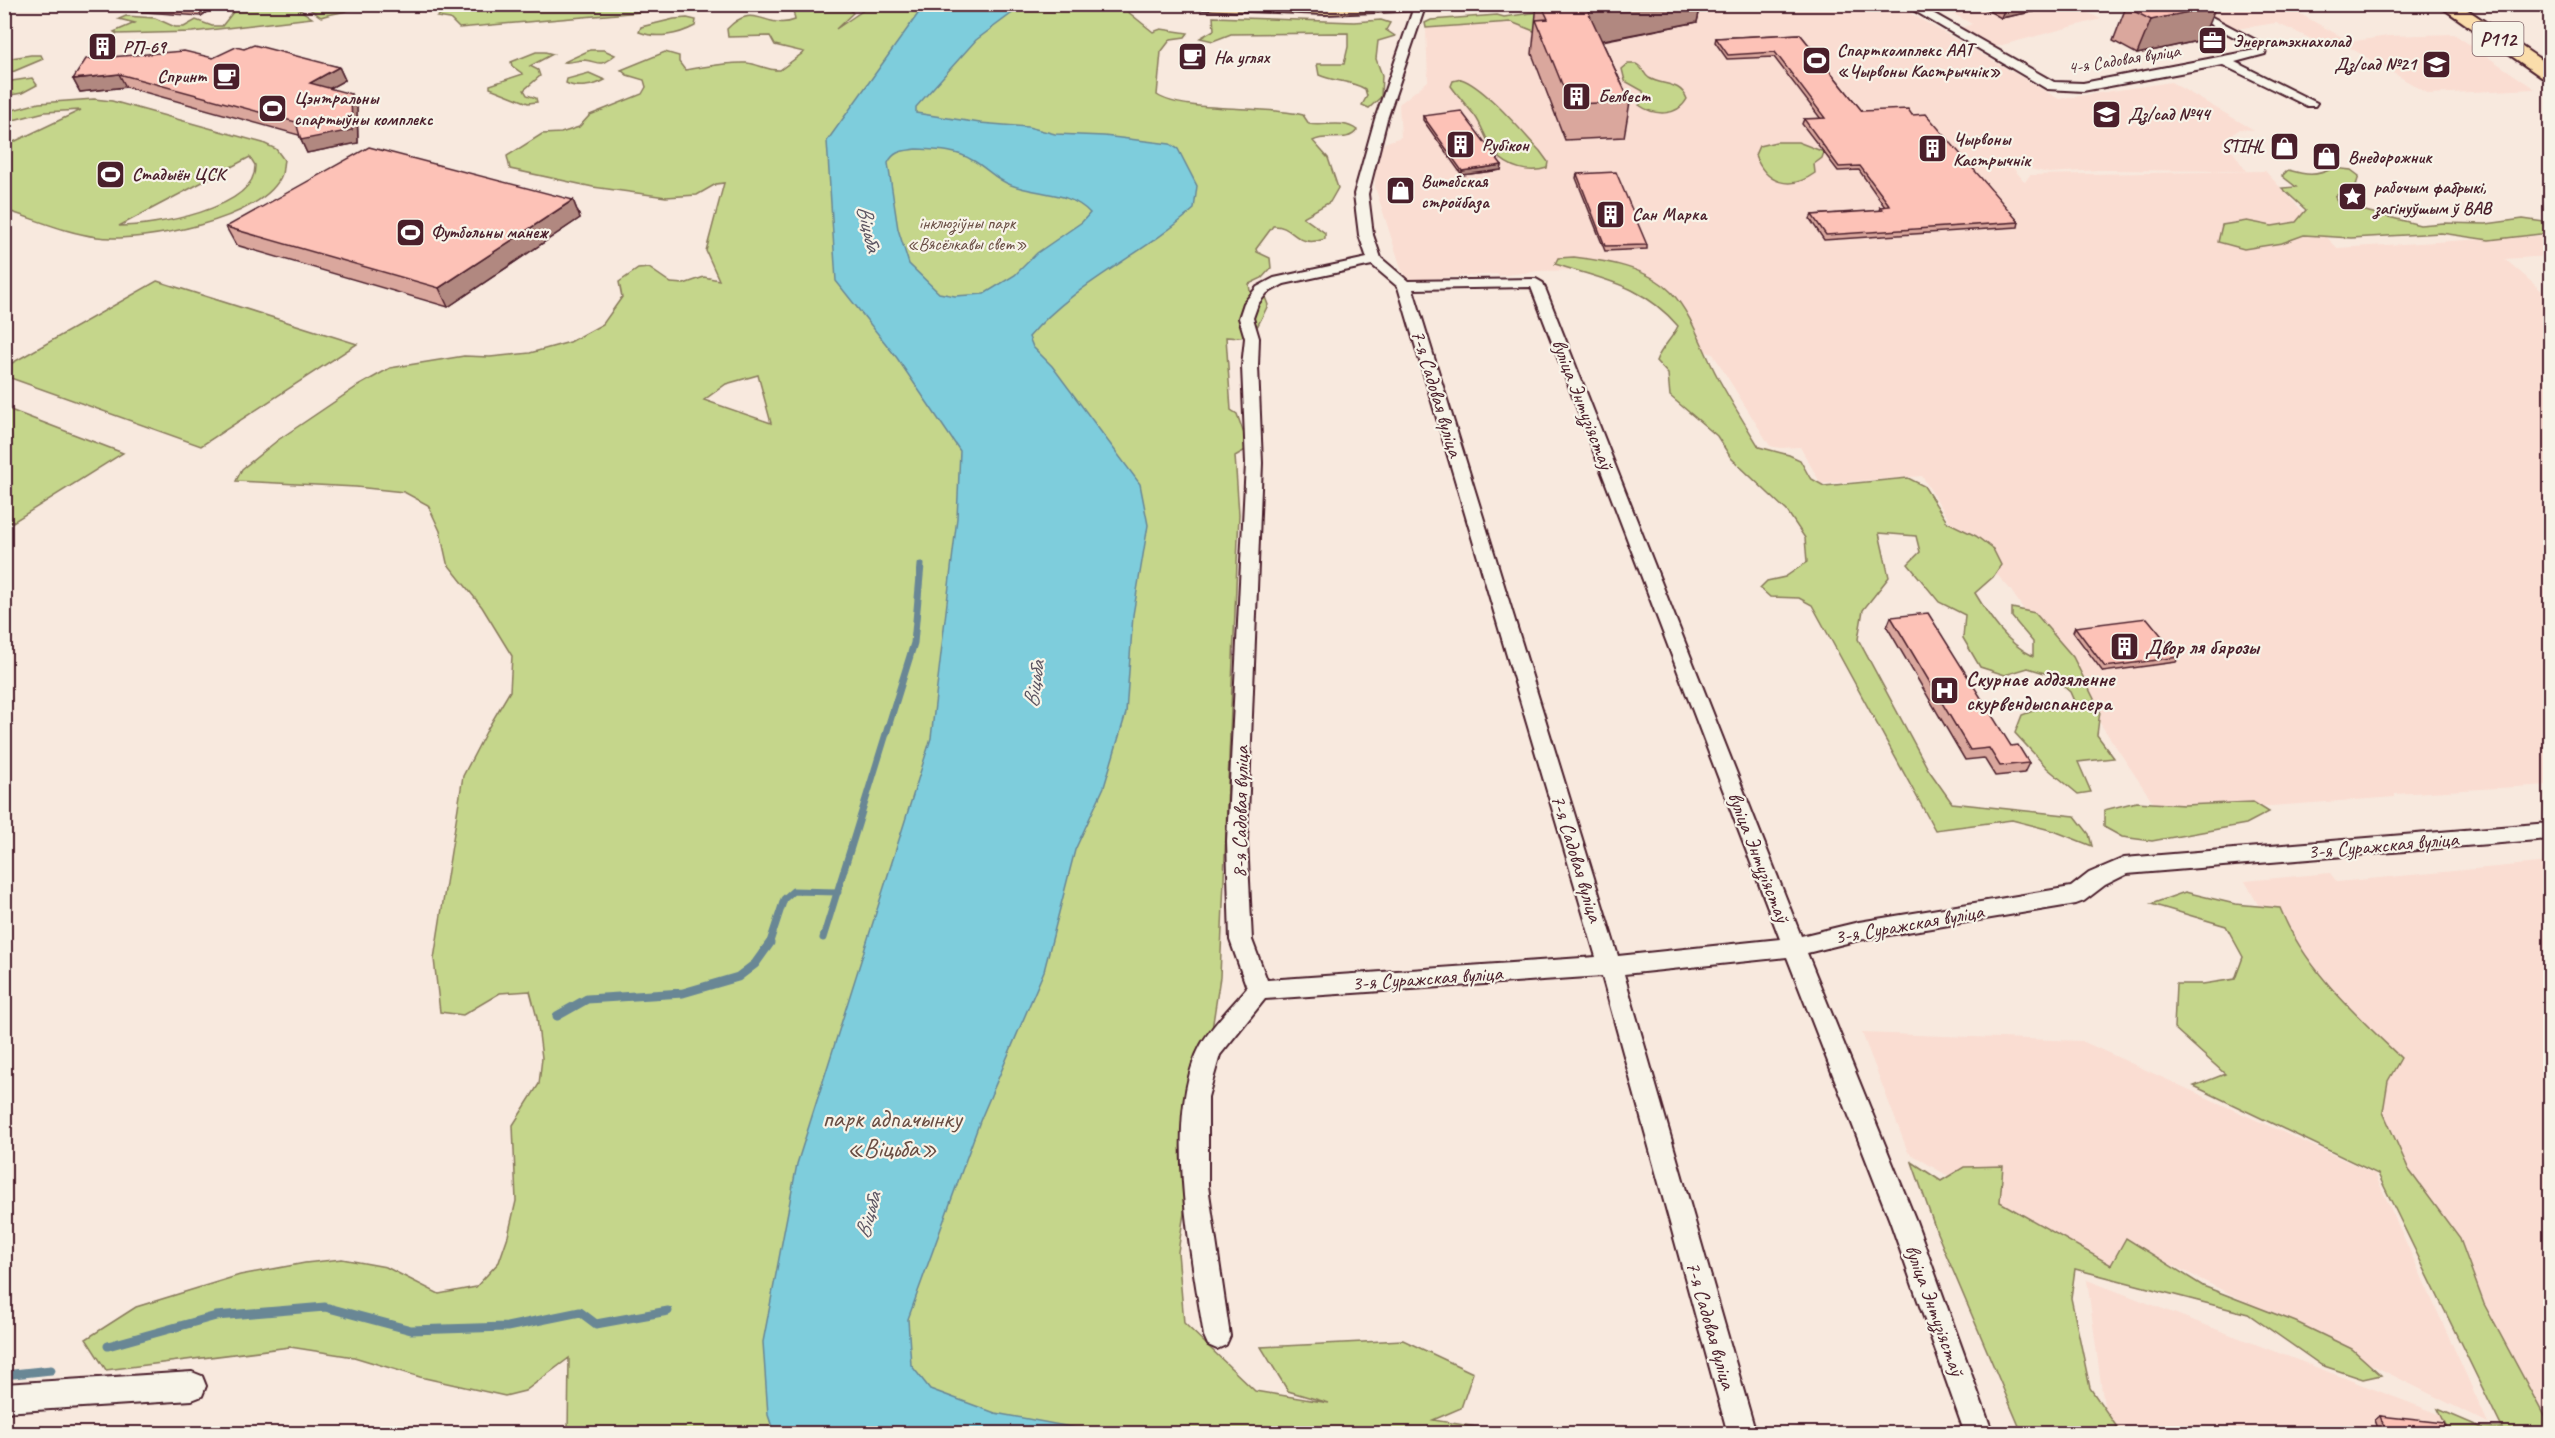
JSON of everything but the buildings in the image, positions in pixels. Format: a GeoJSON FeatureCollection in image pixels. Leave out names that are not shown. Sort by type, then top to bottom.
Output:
{"type":"FeatureCollection","features":[{"type":"Feature","properties":{"kind":"main road"},"geometry":{"type":"LineString","coordinates":[[1198,4],[1256,9],[1350,10],[1452,4]]}},
{"type":"Feature","properties":{"kind":"main road","name":"Р112"},"geometry":{"type":"LineString","coordinates":[[2446,4],[2550,74]]}},
{"type":"Feature","properties":{"kind":"main road","name":"Р112"},"geometry":{"type":"LineString","coordinates":[[2472,4],[2550,56]]}},
{"type":"Feature","properties":{"kind":"street","name":"4-я Садовая вуліца"},"geometry":{"type":"LineString","coordinates":[[1908,4],[2051,86],[2083,87],[2261,52],[2261,46],[2206,18],[2189,12],[2147,4]]}},
{"type":"Feature","properties":{"kind":"street"},"geometry":{"type":"LineString","coordinates":[[1404,285],[1375,260],[1366,235],[1360,194],[1393,80],[1421,5]]}},
{"type":"Feature","properties":{"kind":"street"},"geometry":{"type":"LineString","coordinates":[[2224,61],[2311,103]]}},
{"type":"Feature","properties":{"kind":"street","name":"8-я Садовая вуліца"},"geometry":{"type":"LineString","coordinates":[[1259,990],[1241,940],[1236,841],[1254,463],[1250,366],[1252,338],[1246,318],[1251,303],[1262,290],[1279,281],[1375,260]]}},
{"type":"Feature","properties":{"kind":"street","name":"вуліца Энтузіястаў"},"geometry":{"type":"LineString","coordinates":[[1404,285],[1536,283],[1903,1221],[1979,1434]]}},
{"type":"Feature","properties":{"kind":"street","name":"7-я Садовая вуліца"},"geometry":{"type":"LineString","coordinates":[[1404,285],[1610,966],[1742,1434]]}},
{"type":"Feature","properties":{"kind":"street","name":"3-я Суражская вуліца"},"geometry":{"type":"LineString","coordinates":[[1259,990],[1610,966],[1794,947],[1859,931],[2076,895],[2097,879],[2124,866],[2550,831]]}},
{"type":"Feature","properties":{"kind":"street"},"geometry":{"type":"LineString","coordinates":[[1217,1336],[1195,1186],[1196,1097],[1210,1050],[1259,990]]}},
{"type":"Feature","properties":{"kind":"street"},"geometry":{"type":"LineString","coordinates":[[4,1398],[192,1386]]}},
{"type":"Feature","properties":{"kind":"shaded area"},"geometry":{"type":"Polygon","coordinates":[[[1694,4],[1896,5],[2059,99],[2171,82],[2254,130],[2240,129],[2225,140],[2246,171],[2099,170],[2049,173],[2013,168],[2025,182],[2030,175],[2265,171],[2337,248],[2550,235],[2550,256],[2505,259],[2550,298],[2550,785],[2395,794],[2395,797],[2161,814],[2010,589],[1951,523],[1922,476],[1821,484],[1800,447],[1770,446],[1713,354],[1689,346],[1653,280],[1615,269],[1539,271],[1499,276],[1497,274],[1410,280],[1402,271],[1375,187],[1374,162],[1384,143],[1401,137],[1399,104],[1428,81],[1426,28],[1511,22],[1534,31],[1694,4]]]}},
{"type":"Feature","properties":{"kind":"shaded area"},"geometry":{"type":"Polygon","coordinates":[[[1923,5],[2071,5],[2101,19],[1995,47],[1961,28],[1972,24],[1952,13],[1942,14],[1923,5]]]}},
{"type":"Feature","properties":{"kind":"shaded area"},"geometry":{"type":"Polygon","coordinates":[[[2169,5],[2284,5],[2349,41],[2325,45],[2276,23],[2236,29],[2192,8],[2169,5]]]}},
{"type":"Feature","properties":{"kind":"shaded area","name":"Дз/сад №21"},"geometry":{"type":"Polygon","coordinates":[[[2454,34],[2535,89],[2429,94],[2342,43],[2388,36],[2454,34]]]}},
{"type":"Feature","properties":{"kind":"shaded area"},"geometry":{"type":"Polygon","coordinates":[[[2550,862],[2550,1433],[2245,881],[2330,873],[2337,882],[2550,862]]]}},
{"type":"Feature","properties":{"kind":"shaded area"},"geometry":{"type":"Polygon","coordinates":[[[1862,1033],[2082,1041],[2375,1174],[2488,1423],[2136,1247],[2121,1280],[1908,1152],[1862,1033]]]}},
{"type":"Feature","properties":{"kind":"shaded area"},"geometry":{"type":"Polygon","coordinates":[[[2087,1280],[2460,1422],[2468,1433],[2120,1433],[2104,1406],[2087,1280]]]}},
{"type":"Feature","properties":{"kind":"green space"},"geometry":{"type":"Polygon","coordinates":[[[455,4],[719,5],[459,28],[450,19],[437,17],[455,4]]]}},
{"type":"Feature","properties":{"kind":"green space","name":"парк адпачынку «Віцьба»"},"geometry":{"type":"Polygon","coordinates":[[[804,4],[846,5],[853,13],[836,29],[871,5],[1129,5],[1127,11],[1153,32],[1161,29],[1188,33],[1185,37],[1171,39],[1161,52],[1157,95],[1170,101],[1205,107],[1287,112],[1303,115],[1309,124],[1339,124],[1357,130],[1343,138],[1324,138],[1313,141],[1328,158],[1338,188],[1330,202],[1303,217],[1325,233],[1325,239],[1307,241],[1286,229],[1273,226],[1256,249],[1257,252],[1270,258],[1271,268],[1262,278],[1249,284],[1250,291],[1265,297],[1268,305],[1257,326],[1249,335],[1226,337],[1231,410],[1237,414],[1249,448],[1235,456],[1239,514],[1220,977],[1178,1252],[1184,1323],[1255,1391],[1329,1403],[1288,1391],[1261,1347],[1403,1340],[1473,1373],[1461,1408],[1433,1420],[1514,1433],[568,1433],[569,1358],[525,1391],[505,1396],[420,1377],[354,1357],[290,1347],[106,1370],[86,1339],[136,1307],[240,1275],[342,1259],[386,1267],[439,1294],[476,1287],[499,1262],[516,1201],[513,1125],[539,1084],[542,1058],[537,1018],[530,991],[500,993],[463,1015],[440,1012],[434,959],[463,776],[510,691],[512,656],[482,607],[447,563],[440,531],[428,505],[404,492],[356,487],[236,481],[242,469],[278,440],[358,386],[390,368],[464,356],[490,357],[530,353],[570,342],[603,324],[622,297],[619,282],[638,269],[649,268],[671,283],[684,284],[704,277],[719,280],[706,251],[724,183],[716,184],[697,195],[666,197],[593,187],[510,169],[507,156],[542,134],[561,133],[579,127],[590,115],[642,94],[646,87],[644,80],[627,75],[621,70],[665,52],[679,56],[679,62],[685,70],[739,63],[780,70],[804,52],[775,45],[770,36],[728,37],[727,29],[745,17],[753,16],[776,22],[795,20],[793,10],[804,4]],[[758,375],[726,384],[704,400],[771,423],[758,375]]]}},
{"type":"Feature","properties":{"kind":"green space"},"geometry":{"type":"Polygon","coordinates":[[[234,5],[293,5],[312,18],[192,32],[117,34],[114,32],[135,23],[119,19],[126,16],[155,18],[175,27],[184,27],[196,20],[212,26],[222,26],[234,11],[234,5]]]}},
{"type":"Feature","properties":{"kind":"green space"},"geometry":{"type":"Polygon","coordinates":[[[304,5],[361,5],[352,10],[321,17],[304,5]]]}},
{"type":"Feature","properties":{"kind":"green space"},"geometry":{"type":"Polygon","coordinates":[[[1552,10],[1534,31],[1511,22],[1426,28],[1425,23],[1431,20],[1497,15],[1504,17],[1552,10]]]}},
{"type":"Feature","properties":{"kind":"green space"},"geometry":{"type":"Polygon","coordinates":[[[1213,17],[1354,22],[1381,20],[1390,23],[1386,30],[1395,36],[1378,41],[1376,59],[1382,75],[1381,97],[1369,108],[1362,105],[1367,96],[1365,89],[1319,75],[1317,64],[1344,64],[1348,33],[1231,34],[1213,41],[1200,38],[1214,30],[1213,17]]]}},
{"type":"Feature","properties":{"kind":"green space"},"geometry":{"type":"Polygon","coordinates":[[[687,18],[696,20],[695,26],[682,32],[660,36],[639,32],[641,27],[687,18]]]}},
{"type":"Feature","properties":{"kind":"green space"},"geometry":{"type":"Polygon","coordinates":[[[590,50],[604,50],[615,55],[602,63],[584,60],[564,62],[590,50]]]}},
{"type":"Feature","properties":{"kind":"green space"},"geometry":{"type":"Polygon","coordinates":[[[536,52],[553,54],[530,66],[538,70],[540,76],[524,90],[527,95],[536,98],[537,102],[528,103],[490,88],[490,85],[523,74],[512,66],[511,62],[536,52]]]}},
{"type":"Feature","properties":{"kind":"green space"},"geometry":{"type":"Polygon","coordinates":[[[41,55],[43,59],[5,75],[5,59],[41,55]]]}},
{"type":"Feature","properties":{"kind":"green space"},"geometry":{"type":"Polygon","coordinates":[[[1628,64],[1638,65],[1649,78],[1680,89],[1687,99],[1683,105],[1671,112],[1658,113],[1639,105],[1644,97],[1643,91],[1625,81],[1622,69],[1628,64]]]}},
{"type":"Feature","properties":{"kind":"green space"},"geometry":{"type":"Polygon","coordinates":[[[589,73],[605,80],[586,86],[566,83],[567,79],[589,73]]]}},
{"type":"Feature","properties":{"kind":"green space"},"geometry":{"type":"Polygon","coordinates":[[[32,78],[37,85],[22,93],[5,96],[5,82],[32,78]]]}},
{"type":"Feature","properties":{"kind":"green space"},"geometry":{"type":"Polygon","coordinates":[[[1461,79],[1481,91],[1502,110],[1540,151],[1548,162],[1547,168],[1526,170],[1512,166],[1495,153],[1475,116],[1451,86],[1453,81],[1461,79]]]}},
{"type":"Feature","properties":{"kind":"green space","name":"Стадыён ЦСК"},"geometry":{"type":"Polygon","coordinates":[[[94,99],[112,101],[263,143],[276,149],[284,160],[282,174],[271,190],[252,204],[228,216],[200,225],[170,232],[117,238],[97,237],[62,229],[5,210],[5,146],[81,110],[45,112],[5,122],[5,112],[39,103],[94,99]],[[250,157],[119,226],[177,219],[222,204],[239,194],[251,181],[255,165],[250,157]]]}},
{"type":"Feature","properties":{"kind":"green space"},"geometry":{"type":"Polygon","coordinates":[[[1776,142],[1798,142],[1824,152],[1822,158],[1814,164],[1815,173],[1797,182],[1780,182],[1772,178],[1760,165],[1755,155],[1759,146],[1776,142]]]}},
{"type":"Feature","properties":{"kind":"green space"},"geometry":{"type":"Polygon","coordinates":[[[2333,168],[2351,170],[2359,176],[2356,185],[2363,193],[2346,191],[2335,196],[2338,204],[2420,225],[2486,224],[2523,219],[2550,223],[2550,233],[2489,240],[2441,233],[2351,238],[2304,235],[2282,243],[2244,249],[2218,242],[2222,225],[2247,221],[2272,226],[2296,222],[2306,210],[2282,188],[2296,187],[2282,176],[2288,170],[2311,174],[2333,168]]]}},
{"type":"Feature","properties":{"kind":"green space"},"geometry":{"type":"Polygon","coordinates":[[[1574,257],[1613,263],[1638,271],[1661,283],[1671,292],[1697,332],[1717,376],[1759,447],[1800,460],[1810,478],[1824,486],[1908,478],[1924,486],[1947,522],[1976,536],[1993,549],[2001,565],[1993,577],[1975,593],[1987,612],[2007,637],[2023,651],[2033,656],[2033,642],[2012,617],[2012,608],[2035,613],[2073,657],[2100,711],[2097,735],[2114,758],[2078,762],[2091,792],[2078,794],[2047,768],[2015,733],[2022,715],[2038,709],[2078,710],[2070,692],[2051,675],[2028,668],[2005,675],[1980,667],[1963,638],[1965,615],[1939,602],[1908,564],[1920,552],[1916,536],[1879,533],[1889,577],[1863,610],[1858,639],[1928,769],[1952,803],[2075,816],[2089,834],[2092,846],[2054,831],[2012,820],[1935,830],[1812,605],[1799,598],[1770,597],[1760,588],[1767,581],[1785,577],[1807,562],[1805,538],[1787,511],[1731,458],[1717,436],[1670,396],[1668,374],[1656,361],[1678,326],[1664,312],[1636,292],[1555,264],[1558,258],[1574,257]]]}},
{"type":"Feature","properties":{"kind":"green space"},"geometry":{"type":"Polygon","coordinates":[[[157,281],[357,344],[201,446],[5,376],[5,367],[157,281]]]}},
{"type":"Feature","properties":{"kind":"green space"},"geometry":{"type":"Polygon","coordinates":[[[5,408],[123,453],[5,527],[5,408]]]}},
{"type":"Feature","properties":{"kind":"green space"},"geometry":{"type":"Polygon","coordinates":[[[2136,802],[2184,805],[2253,802],[2269,812],[2246,824],[2152,841],[2122,837],[2104,827],[2104,810],[2136,802]]]}},
{"type":"Feature","properties":{"kind":"green space"},"geometry":{"type":"Polygon","coordinates":[[[2185,892],[2235,904],[2280,908],[2303,951],[2332,989],[2401,1058],[2388,1081],[2383,1112],[2409,1170],[2460,1239],[2484,1304],[2550,1427],[2550,1433],[2450,1433],[2438,1409],[2480,1427],[2502,1428],[2378,1174],[2194,1086],[2225,1074],[2174,1028],[2176,984],[2203,984],[2235,979],[2243,957],[2226,926],[2151,904],[2185,892]]]}},
{"type":"Feature","properties":{"kind":"green space"},"geometry":{"type":"Polygon","coordinates":[[[1912,1162],[1941,1181],[1964,1167],[2003,1166],[2000,1202],[2111,1265],[2126,1238],[2203,1286],[2296,1322],[2352,1349],[2381,1375],[2363,1379],[2321,1365],[2248,1314],[2075,1269],[2071,1298],[2090,1388],[2121,1433],[2022,1433],[1937,1233],[1912,1162]]]}},
{"type":"Feature","properties":{"kind":"water","name":"Віцьба"},"geometry":{"type":"Polygon","coordinates":[[[925,4],[1023,5],[976,40],[916,107],[916,113],[980,123],[1028,127],[1055,134],[1104,136],[1170,144],[1178,149],[1197,186],[1194,209],[1153,241],[1067,301],[1029,337],[1033,347],[1052,366],[1140,484],[1148,525],[1133,615],[1126,713],[1104,787],[1075,850],[1044,971],[980,1121],[908,1319],[911,1365],[930,1389],[995,1413],[1103,1433],[774,1433],[768,1415],[763,1342],[797,1164],[931,738],[957,518],[960,451],[897,358],[836,281],[827,141],[925,4]],[[917,149],[900,152],[888,163],[898,229],[909,264],[939,293],[955,296],[984,294],[1015,275],[1037,253],[1082,222],[1090,213],[1082,206],[1063,197],[1006,183],[959,154],[917,149]]]}},
{"type":"Feature","properties":{"kind":"waterway"},"geometry":{"type":"LineString","coordinates":[[837,892],[914,643],[921,565]]}},
{"type":"Feature","properties":{"kind":"waterway"},"geometry":{"type":"LineString","coordinates":[[769,944],[784,899],[793,891],[837,892]]}},
{"type":"Feature","properties":{"kind":"waterway"},"geometry":{"type":"LineString","coordinates":[[823,938],[837,892]]}},
{"type":"Feature","properties":{"kind":"waterway"},"geometry":{"type":"LineString","coordinates":[[557,1016],[587,999],[683,993],[738,977],[755,964],[769,944]]}},
{"type":"Feature","properties":{"kind":"waterway"},"geometry":{"type":"LineString","coordinates":[[108,1346],[216,1316],[325,1307],[411,1330],[507,1327],[580,1312],[596,1324],[668,1311]]}},
{"type":"Feature","properties":{"kind":"waterway"},"geometry":{"type":"LineString","coordinates":[[4,1375],[51,1370]]}},
{"type":"Feature","properties":{"kind":"tram line"},"geometry":{"type":"LineString","coordinates":[[1244,4],[1371,4]]}},
{"type":"Feature","properties":{"kind":"place","name":"Энергатэхнахолад"},"geometry":{"type":"Point","coordinates":[2212,41]}},
{"type":"Feature","properties":{"kind":"place","name":"РП-69"},"geometry":{"type":"Point","coordinates":[102,47]}},
{"type":"Feature","properties":{"kind":"place","name":"На углях"},"geometry":{"type":"Point","coordinates":[1193,57]}},
{"type":"Feature","properties":{"kind":"place","name":"Спарткомплекс ААТ «Чырвоны Кастрычнік»"},"geometry":{"type":"Point","coordinates":[1816,60]}},
{"type":"Feature","properties":{"kind":"place","name":"Дз/сад №21"},"geometry":{"type":"Point","coordinates":[2437,64]}},
{"type":"Feature","properties":{"kind":"place","name":"Спринт"},"geometry":{"type":"Point","coordinates":[227,76]}},
{"type":"Feature","properties":{"kind":"place","name":"Белвест"},"geometry":{"type":"Point","coordinates":[1577,96]}},
{"type":"Feature","properties":{"kind":"place","name":"Цэнтральны спартыўны комплекс"},"geometry":{"type":"Point","coordinates":[273,108]}},
{"type":"Feature","properties":{"kind":"place","name":"Дз/сад №44"},"geometry":{"type":"Point","coordinates":[2107,114]}},
{"type":"Feature","properties":{"kind":"place","name":"Рубікон"},"geometry":{"type":"Point","coordinates":[1461,145]}},
{"type":"Feature","properties":{"kind":"place","name":"STIHL"},"geometry":{"type":"Point","coordinates":[2285,146]}},
{"type":"Feature","properties":{"kind":"place","name":"Чырвоны Кастрычнік"},"geometry":{"type":"Point","coordinates":[1932,149]}},
{"type":"Feature","properties":{"kind":"place","name":"Внедорожник"},"geometry":{"type":"Point","coordinates":[2327,157]}},
{"type":"Feature","properties":{"kind":"place","name":"Стадыён ЦСК"},"geometry":{"type":"Point","coordinates":[111,174]}},
{"type":"Feature","properties":{"kind":"place","name":"Витебская стройбаза"},"geometry":{"type":"Point","coordinates":[1400,191]}},
{"type":"Feature","properties":{"kind":"place","name":"рабочым фабрыкі, загінуўшым ў ВАВ"},"geometry":{"type":"Point","coordinates":[2353,197]}},
{"type":"Feature","properties":{"kind":"place","name":"Сан Марка"},"geometry":{"type":"Point","coordinates":[1611,214]}},
{"type":"Feature","properties":{"kind":"place","name":"Футбольны манеж"},"geometry":{"type":"Point","coordinates":[410,232]}},
{"type":"Feature","properties":{"kind":"place","name":"Двор ля бярозы"},"geometry":{"type":"Point","coordinates":[2124,647]}},
{"type":"Feature","properties":{"kind":"place","name":"Скурнае аддзяленне скурвендыспансера"},"geometry":{"type":"Point","coordinates":[1945,691]}},
{"type":"Feature","properties":{"kind":"park label","name":"інклюзіўны парк «Вясёлкавы свет»"},"geometry":{"type":"Point","coordinates":[967,233]}}]}
